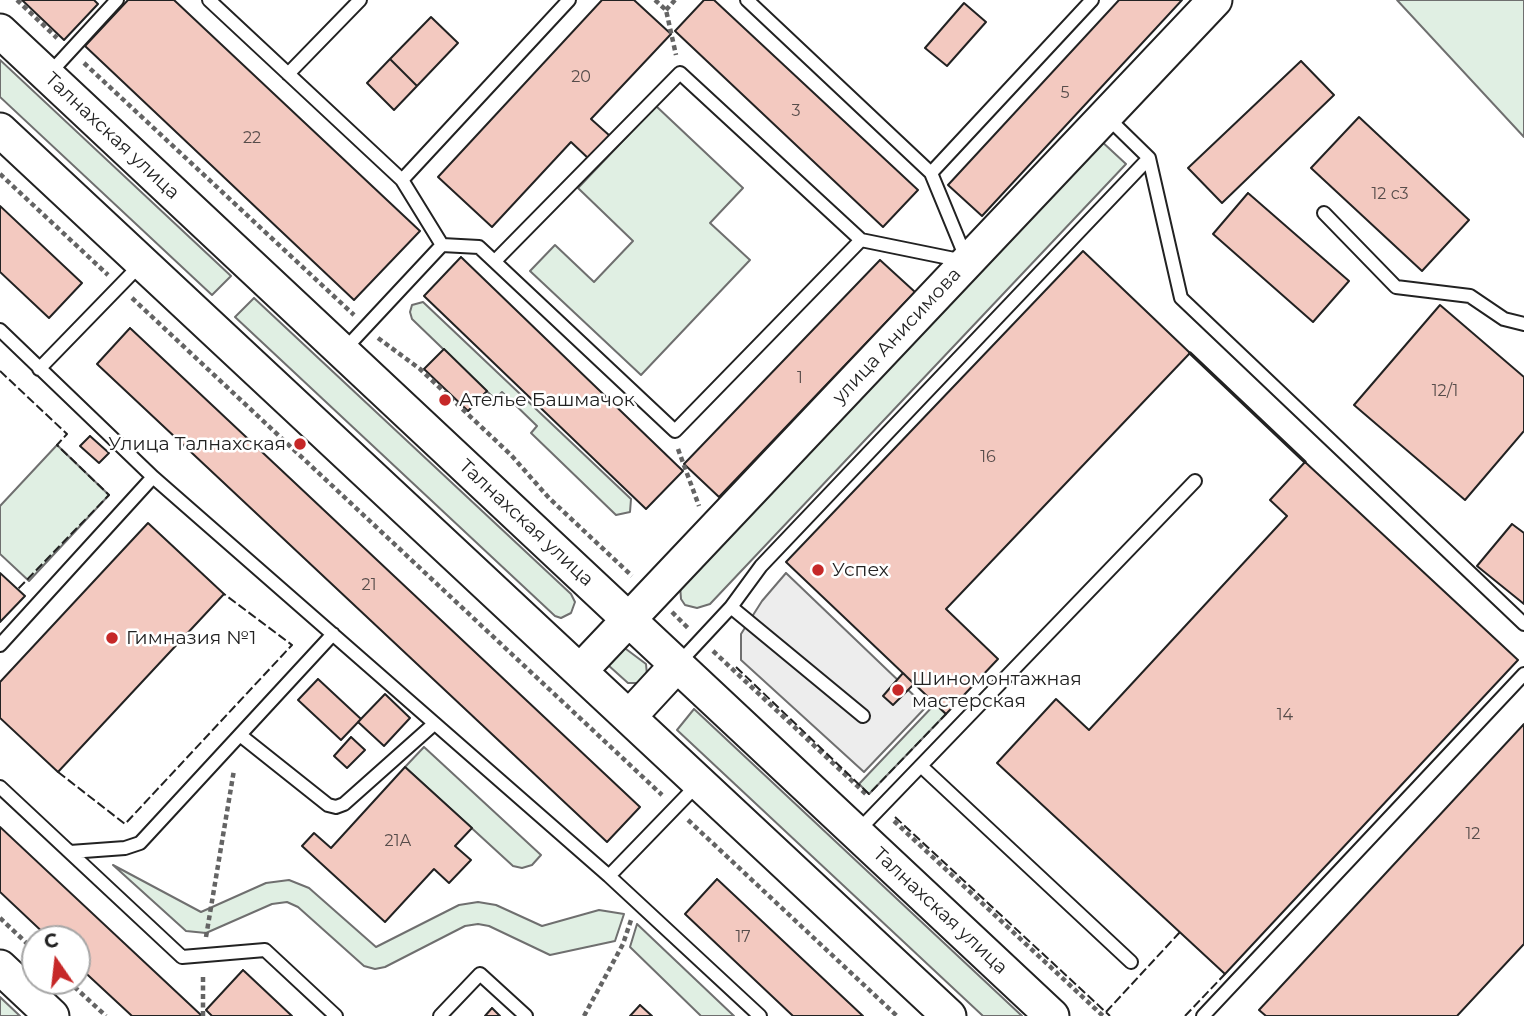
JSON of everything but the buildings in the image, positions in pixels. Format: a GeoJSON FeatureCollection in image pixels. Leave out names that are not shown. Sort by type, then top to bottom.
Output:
{"type":"FeatureCollection","features":[{"type":"Feature","properties":{"kind":"street","name":"улица Анисимова"},"geometry":{"type":"LineString","coordinates":[[580,671],[1214,0]]}},
{"type":"Feature","properties":{"kind":"street","name":"Талнахская улица"},"geometry":{"type":"LineString","coordinates":[[0,31],[1052,1016]]}},
{"type":"Feature","properties":{"kind":"street"},"geometry":{"type":"LineString","coordinates":[[0,130],[131,275],[580,671],[949,1016]]}},
{"type":"Feature","properties":{"kind":"street"},"geometry":{"type":"LineString","coordinates":[[629,717],[677,665]]}},
{"type":"Feature","properties":{"kind":"street"},"geometry":{"type":"LineString","coordinates":[[0,967],[52,1016]]}},
{"type":"Feature","properties":{"kind":"lane"},"geometry":{"type":"LineString","coordinates":[[47,75],[117,0]]}},
{"type":"Feature","properties":{"kind":"lane"},"geometry":{"type":"LineString","coordinates":[[209,0],[402,180],[442,245]]}},
{"type":"Feature","properties":{"kind":"lane"},"geometry":{"type":"LineString","coordinates":[[288,74],[360,0]]}},
{"type":"Feature","properties":{"kind":"lane"},"geometry":{"type":"LineString","coordinates":[[402,180],[569,0]]}},
{"type":"Feature","properties":{"kind":"lane"},"geometry":{"type":"LineString","coordinates":[[747,0],[931,173],[967,262]]}},
{"type":"Feature","properties":{"kind":"lane"},"geometry":{"type":"LineString","coordinates":[[931,173],[1093,0]]}},
{"type":"Feature","properties":{"kind":"lane"},"geometry":{"type":"LineString","coordinates":[[495,261],[680,73],[861,240],[967,262]]}},
{"type":"Feature","properties":{"kind":"lane"},"geometry":{"type":"LineString","coordinates":[[1106,115],[1149,158],[1181,298],[1524,624]]}},
{"type":"Feature","properties":{"kind":"lane"},"geometry":{"type":"LineString","coordinates":[[677,665],[731,607],[761,566],[1149,158]]}},
{"type":"Feature","properties":{"kind":"lane"},"geometry":{"type":"LineString","coordinates":[[1324,214],[1396,286],[1470,296],[1504,319],[1524,324]]}},
{"type":"Feature","properties":{"kind":"lane"},"geometry":{"type":"LineString","coordinates":[[341,352],[442,245],[480,247],[674,431],[861,240]]}},
{"type":"Feature","properties":{"kind":"lane"},"geometry":{"type":"LineString","coordinates":[[39,369],[131,275]]}},
{"type":"Feature","properties":{"kind":"lane"},"geometry":{"type":"LineString","coordinates":[[0,330],[153,477],[609,876],[760,1016]]}},
{"type":"Feature","properties":{"kind":"lane"},"geometry":{"type":"LineString","coordinates":[[0,645],[153,477]]}},
{"type":"Feature","properties":{"kind":"lane"},"geometry":{"type":"LineString","coordinates":[[856,833],[1195,481]]}},
{"type":"Feature","properties":{"kind":"lane"},"geometry":{"type":"LineString","coordinates":[[731,607],[863,716]]}},
{"type":"Feature","properties":{"kind":"lane"},"geometry":{"type":"LineString","coordinates":[[70,852],[125,848],[139,843],[332,634]]}},
{"type":"Feature","properties":{"kind":"lane"},"geometry":{"type":"LineString","coordinates":[[1203,1016],[1524,674]]}},
{"type":"Feature","properties":{"kind":"lane"},"geometry":{"type":"LineString","coordinates":[[240,734],[328,805],[336,807],[344,804],[434,724]]}},
{"type":"Feature","properties":{"kind":"lane"},"geometry":{"type":"LineString","coordinates":[[921,766],[1131,961]]}},
{"type":"Feature","properties":{"kind":"lane"},"geometry":{"type":"LineString","coordinates":[[609,876],[700,783]]}},
{"type":"Feature","properties":{"kind":"lane"},"geometry":{"type":"LineString","coordinates":[[0,788],[182,957],[265,950],[336,1016]]}},
{"type":"Feature","properties":{"kind":"lane"},"geometry":{"type":"LineString","coordinates":[[440,1016],[480,974],[526,1016]]}},
{"type":"Feature","properties":{"kind":"path"},"geometry":{"type":"LineString","coordinates":[[17,0],[366,326],[420,369],[511,455],[549,498],[1103,1016]]}},
{"type":"Feature","properties":{"kind":"path"},"geometry":{"type":"LineString","coordinates":[[655,0],[666,10],[680,73]]}},
{"type":"Feature","properties":{"kind":"path"},"geometry":{"type":"LineString","coordinates":[[666,10],[675,0]]}},
{"type":"Feature","properties":{"kind":"path"},"geometry":{"type":"LineString","coordinates":[[0,174],[131,275],[675,808],[897,1016]]}},
{"type":"Feature","properties":{"kind":"path"},"geometry":{"type":"LineString","coordinates":[[203,1016],[203,955],[240,734]]}},
{"type":"Feature","properties":{"kind":"path"},"geometry":{"type":"LineString","coordinates":[[583,1016],[623,944],[631,917]]}},
{"type":"Feature","properties":{"kind":"path"},"geometry":{"type":"LineString","coordinates":[[0,918],[21,938]]}},
{"type":"Feature","properties":{"kind":"path"},"geometry":{"type":"LineString","coordinates":[[83,995],[106,1016]]}},
{"type":"Feature","properties":{"kind":"green space"},"geometry":{"type":"Polygon","coordinates":[[[1397,0],[1524,0],[1524,137],[1397,0]]]}},
{"type":"Feature","properties":{"kind":"green space"},"geometry":{"type":"Polygon","coordinates":[[[0,60],[231,276],[212,295],[0,97],[0,60]]]}},
{"type":"Feature","properties":{"kind":"green space"},"geometry":{"type":"Polygon","coordinates":[[[656,106],[743,188],[710,223],[750,260],[641,375],[530,271],[555,245],[594,282],[633,241],[578,188],[656,106]]]}},
{"type":"Feature","properties":{"kind":"green space"},"geometry":{"type":"Polygon","coordinates":[[[1099,139],[1126,164],[710,604],[697,608],[685,605],[681,599],[680,585],[1099,139]]]}},
{"type":"Feature","properties":{"kind":"green space"},"geometry":{"type":"Polygon","coordinates":[[[254,298],[571,594],[575,602],[571,613],[561,618],[555,616],[235,317],[254,298]]]}},
{"type":"Feature","properties":{"kind":"green space"},"geometry":{"type":"Polygon","coordinates":[[[423,302],[631,499],[630,512],[616,515],[531,433],[537,426],[502,392],[495,399],[412,319],[412,305],[423,302]]]}},
{"type":"Feature","properties":{"kind":"green space"},"geometry":{"type":"Polygon","coordinates":[[[57,445],[109,495],[29,581],[0,554],[0,506],[57,445]]]}},
{"type":"Feature","properties":{"kind":"green space"},"geometry":{"type":"Polygon","coordinates":[[[622,646],[646,664],[647,675],[639,683],[628,683],[608,665],[622,646]]]}},
{"type":"Feature","properties":{"kind":"green space"},"geometry":{"type":"Polygon","coordinates":[[[935,704],[946,714],[869,794],[859,784],[935,704]]]}},
{"type":"Feature","properties":{"kind":"green space"},"geometry":{"type":"Polygon","coordinates":[[[694,709],[1022,1016],[983,1016],[677,730],[694,709]]]}},
{"type":"Feature","properties":{"kind":"green space"},"geometry":{"type":"Polygon","coordinates":[[[424,747],[541,855],[532,865],[522,868],[513,866],[405,767],[424,747]]]}},
{"type":"Feature","properties":{"kind":"green space"},"geometry":{"type":"Polygon","coordinates":[[[113,865],[201,912],[266,883],[289,880],[309,888],[376,947],[459,905],[478,902],[496,905],[542,926],[599,910],[624,914],[615,941],[550,955],[489,926],[478,924],[465,926],[385,967],[375,969],[364,966],[298,907],[287,902],[272,904],[206,933],[186,931],[113,865]]]}},
{"type":"Feature","properties":{"kind":"green space"},"geometry":{"type":"Polygon","coordinates":[[[637,924],[734,1016],[701,1016],[630,947],[637,924]]]}},
{"type":"Feature","properties":{"kind":"green space"},"geometry":{"type":"Polygon","coordinates":[[[0,997],[20,1016],[0,1016],[0,997]]]}},
{"type":"Feature","properties":{"kind":"shaded area"},"geometry":{"type":"Polygon","coordinates":[[[786,573],[926,707],[864,772],[741,660],[741,634],[762,601],[786,573]]]}},
{"type":"Feature","properties":{"kind":"fence"},"geometry":{"type":"LineString","coordinates":[[0,371],[67,434],[57,445],[109,495],[18,589]]}},
{"type":"Feature","properties":{"kind":"fence"},"geometry":{"type":"LineString","coordinates":[[58,772],[125,824],[292,645],[224,594]]}},
{"type":"Feature","properties":{"kind":"fence"},"geometry":{"type":"LineString","coordinates":[[736,667],[869,794],[946,714]]}},
{"type":"Feature","properties":{"kind":"fence"},"geometry":{"type":"LineString","coordinates":[[895,817],[1110,1016]]}},
{"type":"Feature","properties":{"kind":"fence"},"geometry":{"type":"LineString","coordinates":[[1106,1012],[1180,932]]}},
{"type":"Feature","properties":{"kind":"fence"},"geometry":{"type":"LineString","coordinates":[[1185,1016],[1225,974]]}},
{"type":"Feature","properties":{"kind":"wall"},"geometry":{"type":"LineString","coordinates":[[1190,353],[1305,462]]}},
{"type":"Feature","properties":{"kind":"place","name":"Ателье Башмачок"},"geometry":{"type":"Point","coordinates":[445,400]}},
{"type":"Feature","properties":{"kind":"place","name":"Улица Талнахская"},"geometry":{"type":"Point","coordinates":[300,444]}},
{"type":"Feature","properties":{"kind":"place","name":"Успех"},"geometry":{"type":"Point","coordinates":[818,570]}},
{"type":"Feature","properties":{"kind":"place","name":"Гимназия №1"},"geometry":{"type":"Point","coordinates":[112,638]}},
{"type":"Feature","properties":{"kind":"place","name":"Шиномонтажная мастерская"},"geometry":{"type":"Point","coordinates":[898,690]}}]}
